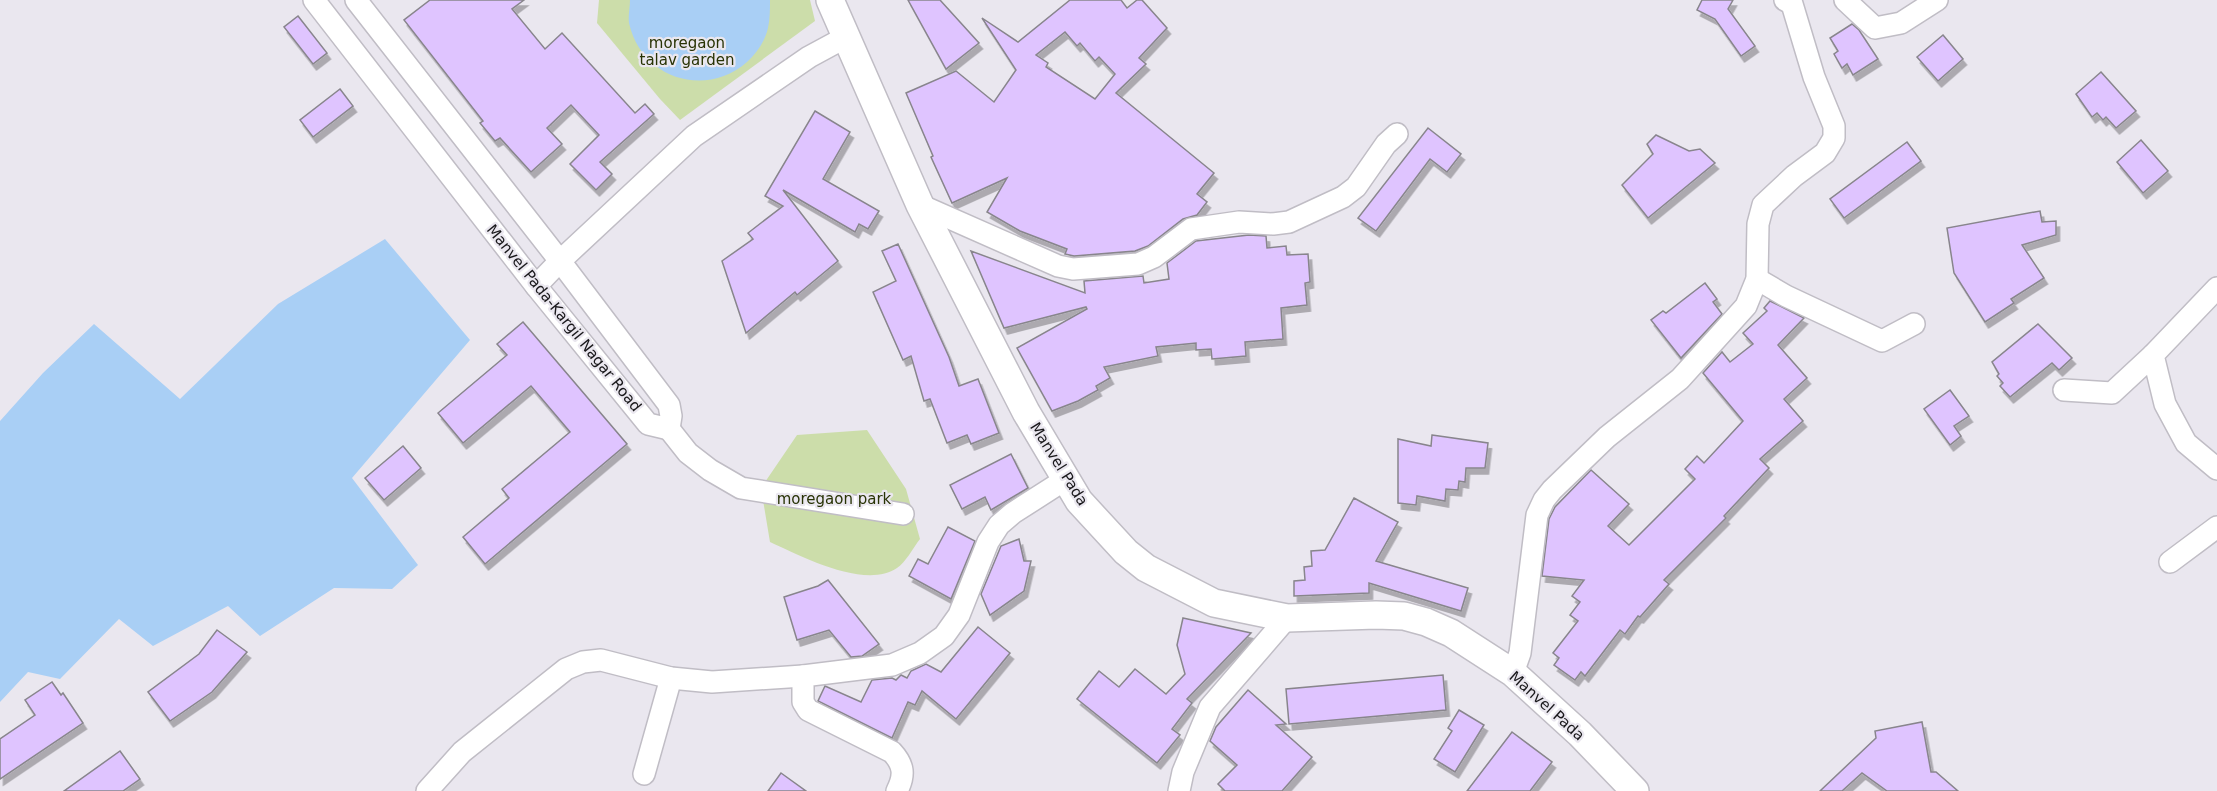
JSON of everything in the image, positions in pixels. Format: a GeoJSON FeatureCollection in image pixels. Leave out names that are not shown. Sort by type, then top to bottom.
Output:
{"type":"FeatureCollection","features":[{"type":"Feature","properties":{"kind":"main road","name":"Manvel Pada"},"geometry":{"type":"LineString","coordinates":[[830,0],[920,205],[1026,412],[1079,501],[1126,552],[1146,568],[1214,603],[1287,618],[1404,616],[1426,622],[1451,633],[1513,673],[1580,734],[1635,791]]}},
{"type":"Feature","properties":{"kind":"street","name":"Manvel Pada-Kargil Nagar Road"},"geometry":{"type":"LineString","coordinates":[[314,0],[536,286],[648,424],[669,429],[671,416],[669,405],[560,261],[356,0]]}},
{"type":"Feature","properties":{"kind":"street"},"geometry":{"type":"LineString","coordinates":[[1845,0],[1875,28],[1901,23],[1937,0]]}},
{"type":"Feature","properties":{"kind":"street"},"geometry":{"type":"LineString","coordinates":[[1513,673],[1520,653],[1537,515],[1544,500],[1607,437],[1680,379],[1746,306],[1758,279],[1758,224],[1763,205],[1794,176],[1825,153],[1834,138],[1834,126],[1814,77],[1791,1]]}},
{"type":"Feature","properties":{"kind":"street"},"geometry":{"type":"LineString","coordinates":[[536,286],[694,136],[809,57],[846,37]]}},
{"type":"Feature","properties":{"kind":"street"},"geometry":{"type":"LineString","coordinates":[[920,205],[1058,266],[1073,269],[1138,264],[1154,257],[1191,229],[1239,222],[1273,224],[1289,222],[1343,197],[1356,187],[1386,144],[1397,134]]}},
{"type":"Feature","properties":{"kind":"street"},"geometry":{"type":"LineString","coordinates":[[1758,279],[1786,296],[1882,341],[1914,324]]}},
{"type":"Feature","properties":{"kind":"street"},"geometry":{"type":"LineString","coordinates":[[2064,390],[2112,393],[2217,288]]}},
{"type":"Feature","properties":{"kind":"street"},"geometry":{"type":"LineString","coordinates":[[2152,355],[2165,404],[2186,443],[2217,469]]}},
{"type":"Feature","properties":{"kind":"street"},"geometry":{"type":"LineString","coordinates":[[669,429],[688,453],[710,470],[741,488],[903,514]]}},
{"type":"Feature","properties":{"kind":"street"},"geometry":{"type":"LineString","coordinates":[[427,791],[462,752],[566,669],[583,662],[601,660],[671,678],[712,682],[803,676],[892,665],[920,653],[944,636],[959,615],[988,542],[999,525],[1013,513],[1066,479]]}},
{"type":"Feature","properties":{"kind":"street"},"geometry":{"type":"LineString","coordinates":[[2170,562],[2217,527]]}},
{"type":"Feature","properties":{"kind":"street"},"geometry":{"type":"LineString","coordinates":[[1179,791],[1183,772],[1210,707],[1241,674],[1287,618]]}},
{"type":"Feature","properties":{"kind":"street"},"geometry":{"type":"LineString","coordinates":[[803,676],[803,702],[808,710],[892,752],[901,762],[903,772],[897,791]]}},
{"type":"Feature","properties":{"kind":"street"},"geometry":{"type":"LineString","coordinates":[[644,774],[671,678]]}},
{"type":"Feature","properties":{"kind":"green space","name":"moregaon talav garden"},"geometry":{"type":"Polygon","coordinates":[[[599,0],[810,0],[815,21],[680,120],[597,23],[599,0]]]}},
{"type":"Feature","properties":{"kind":"green space","name":"moregaon park"},"geometry":{"type":"Polygon","coordinates":[[[867,430],[906,489],[920,539],[903,562],[897,568],[884,574],[851,573],[833,569],[770,542],[761,488],[797,435],[867,430]]]}},
{"type":"Feature","properties":{"kind":"water"},"geometry":{"type":"Polygon","coordinates":[[[630,0],[770,0],[769,25],[757,51],[747,62],[730,73],[713,79],[694,80],[677,77],[661,69],[647,58],[636,42],[629,23],[630,0]]]}},
{"type":"Feature","properties":{"kind":"water"},"geometry":{"type":"Polygon","coordinates":[[[385,239],[470,340],[352,478],[418,565],[392,589],[334,588],[260,636],[228,606],[153,646],[119,619],[60,679],[28,672],[0,702],[0,421],[43,373],[94,324],[180,399],[278,304],[385,239]]]}},
{"type":"Feature","properties":{"kind":"building"},"geometry":{"type":"Polygon","coordinates":[[[430,0],[524,0],[512,9],[545,49],[562,33],[635,113],[645,104],[654,114],[600,162],[612,174],[596,190],[570,164],[599,135],[571,105],[547,128],[562,144],[531,172],[500,138],[495,141],[480,123],[483,121],[404,20],[430,0]]]}},
{"type":"Feature","properties":{"kind":"building"},"geometry":{"type":"Polygon","coordinates":[[[908,0],[940,0],[979,43],[946,69],[908,0]]]}},
{"type":"Feature","properties":{"kind":"building"},"geometry":{"type":"Polygon","coordinates":[[[1070,0],[1121,0],[1127,8],[1137,0],[1142,0],[1167,28],[1139,58],[1146,64],[1116,93],[1214,173],[1197,194],[1207,202],[1197,215],[1183,219],[1148,246],[1135,251],[1074,256],[1065,254],[1067,249],[1020,231],[987,212],[1007,178],[952,203],[906,93],[956,71],[994,102],[1016,70],[982,18],[1018,42],[1070,0]],[[1065,32],[1036,55],[1048,63],[1046,67],[1095,99],[1115,74],[1099,57],[1095,61],[1080,43],[1077,46],[1065,32]]]}},
{"type":"Feature","properties":{"kind":"building"},"geometry":{"type":"Polygon","coordinates":[[[1702,0],[1733,0],[1728,9],[1755,46],[1741,56],[1715,19],[1697,10],[1702,0]]]}},
{"type":"Feature","properties":{"kind":"building"},"geometry":{"type":"Polygon","coordinates":[[[298,16],[327,53],[313,64],[284,27],[298,16]]]}},
{"type":"Feature","properties":{"kind":"building"},"geometry":{"type":"Polygon","coordinates":[[[1852,24],[1859,30],[1878,59],[1853,75],[1847,64],[1842,68],[1834,54],[1838,51],[1830,38],[1852,24]]]}},
{"type":"Feature","properties":{"kind":"building"},"geometry":{"type":"Polygon","coordinates":[[[1943,35],[1963,59],[1938,81],[1917,57],[1943,35]]]}},
{"type":"Feature","properties":{"kind":"building"},"geometry":{"type":"Polygon","coordinates":[[[2101,72],[2136,111],[2116,128],[2106,117],[2103,120],[2097,113],[2092,117],[2076,94],[2101,72]]]}},
{"type":"Feature","properties":{"kind":"building"},"geometry":{"type":"Polygon","coordinates":[[[340,89],[353,106],[313,137],[300,120],[340,89]]]}},
{"type":"Feature","properties":{"kind":"building"},"geometry":{"type":"Polygon","coordinates":[[[815,111],[850,132],[823,179],[879,211],[868,229],[859,224],[855,232],[783,190],[838,261],[797,295],[795,292],[746,333],[722,261],[753,239],[748,233],[783,206],[765,196],[815,111]]]}},
{"type":"Feature","properties":{"kind":"building"},"geometry":{"type":"Polygon","coordinates":[[[1428,128],[1461,154],[1447,172],[1430,159],[1376,231],[1358,218],[1428,128]]]}},
{"type":"Feature","properties":{"kind":"building"},"geometry":{"type":"Polygon","coordinates":[[[1656,135],[1689,151],[1700,149],[1715,163],[1648,218],[1622,185],[1653,154],[1647,144],[1656,135]]]}},
{"type":"Feature","properties":{"kind":"building"},"geometry":{"type":"Polygon","coordinates":[[[2141,140],[2168,171],[2143,193],[2117,162],[2141,140]]]}},
{"type":"Feature","properties":{"kind":"building"},"geometry":{"type":"Polygon","coordinates":[[[1907,142],[1921,161],[1844,218],[1830,199],[1907,142]]]}},
{"type":"Feature","properties":{"kind":"building"},"geometry":{"type":"Polygon","coordinates":[[[2040,211],[2042,222],[2056,221],[2056,235],[2022,245],[2044,278],[2011,299],[2014,303],[1985,322],[1954,273],[1947,228],[2040,211]]]}},
{"type":"Feature","properties":{"kind":"building"},"geometry":{"type":"Polygon","coordinates":[[[1249,235],[1266,236],[1267,248],[1286,246],[1287,255],[1308,254],[1310,282],[1305,283],[1307,305],[1281,308],[1283,339],[1245,342],[1246,356],[1212,359],[1211,349],[1196,350],[1196,343],[1156,347],[1158,356],[1104,367],[1110,378],[1096,386],[1098,390],[1052,411],[1017,348],[1087,309],[1086,307],[1004,328],[971,251],[1085,293],[1084,281],[1143,276],[1144,283],[1169,279],[1167,263],[1196,241],[1249,235]]]}},
{"type":"Feature","properties":{"kind":"building"},"geometry":{"type":"Polygon","coordinates":[[[898,244],[949,357],[959,386],[978,379],[999,433],[971,444],[967,435],[947,443],[930,399],[924,401],[911,356],[903,360],[873,292],[896,281],[882,251],[898,244]]]}},
{"type":"Feature","properties":{"kind":"building"},"geometry":{"type":"Polygon","coordinates":[[[1705,283],[1717,299],[1713,302],[1722,314],[1681,358],[1651,320],[1663,311],[1666,313],[1705,283]]]}},
{"type":"Feature","properties":{"kind":"building"},"geometry":{"type":"Polygon","coordinates":[[[1770,301],[1804,318],[1778,345],[1807,378],[1784,399],[1803,421],[1760,459],[1769,468],[1724,516],[1726,518],[1664,580],[1669,584],[1640,617],[1638,616],[1625,634],[1620,630],[1585,676],[1581,672],[1575,680],[1554,665],[1559,658],[1553,653],[1578,621],[1570,615],[1580,602],[1572,596],[1584,580],[1542,576],[1549,519],[1555,507],[1591,470],[1629,504],[1608,526],[1629,545],[1695,479],[1685,469],[1697,456],[1704,463],[1743,421],[1703,373],[1722,352],[1730,362],[1753,344],[1743,333],[1767,311],[1764,308],[1770,301]]]}},
{"type":"Feature","properties":{"kind":"building"},"geometry":{"type":"Polygon","coordinates":[[[523,322],[627,444],[485,564],[463,537],[509,498],[502,489],[570,432],[531,386],[463,443],[438,413],[507,355],[497,344],[523,322]]]}},
{"type":"Feature","properties":{"kind":"building"},"geometry":{"type":"Polygon","coordinates":[[[2038,324],[2072,358],[2059,370],[2052,363],[2010,397],[2000,386],[2003,383],[1997,376],[1999,374],[1992,362],[2038,324]]]}},
{"type":"Feature","properties":{"kind":"building"},"geometry":{"type":"Polygon","coordinates":[[[1950,390],[1969,416],[1954,426],[1961,436],[1950,445],[1924,409],[1950,390]]]}},
{"type":"Feature","properties":{"kind":"building"},"geometry":{"type":"Polygon","coordinates":[[[1432,435],[1488,443],[1485,468],[1466,468],[1465,482],[1459,481],[1458,490],[1446,489],[1445,501],[1417,496],[1416,505],[1398,503],[1398,439],[1431,446],[1432,435]]]}},
{"type":"Feature","properties":{"kind":"building"},"geometry":{"type":"Polygon","coordinates":[[[403,446],[421,468],[384,500],[365,478],[403,446]]]}},
{"type":"Feature","properties":{"kind":"building"},"geometry":{"type":"Polygon","coordinates":[[[1011,454],[1028,488],[991,510],[985,497],[962,509],[950,485],[1011,454]]]}},
{"type":"Feature","properties":{"kind":"building"},"geometry":{"type":"Polygon","coordinates":[[[1354,498],[1398,522],[1376,561],[1468,588],[1461,611],[1369,583],[1369,593],[1294,596],[1294,581],[1305,580],[1304,567],[1312,566],[1311,551],[1325,550],[1354,498]]]}},
{"type":"Feature","properties":{"kind":"building"},"geometry":{"type":"Polygon","coordinates":[[[948,527],[975,541],[951,599],[909,576],[918,559],[928,564],[948,527]]]}},
{"type":"Feature","properties":{"kind":"building"},"geometry":{"type":"Polygon","coordinates":[[[1019,539],[1024,561],[1031,561],[1024,591],[990,615],[981,594],[1001,546],[1019,539]]]}},
{"type":"Feature","properties":{"kind":"building"},"geometry":{"type":"Polygon","coordinates":[[[828,580],[879,644],[862,656],[851,657],[829,630],[797,640],[784,597],[818,586],[828,580]]]}},
{"type":"Feature","properties":{"kind":"building"},"geometry":{"type":"Polygon","coordinates":[[[1183,618],[1251,633],[1187,699],[1192,703],[1172,729],[1180,735],[1157,763],[1077,699],[1099,671],[1119,687],[1135,669],[1166,694],[1185,674],[1177,645],[1183,618]]]}},
{"type":"Feature","properties":{"kind":"building"},"geometry":{"type":"Polygon","coordinates":[[[978,627],[1010,653],[956,719],[922,691],[915,705],[908,702],[892,738],[818,701],[825,686],[861,702],[872,680],[892,678],[896,680],[901,675],[907,678],[911,671],[926,664],[941,672],[978,627]]]}},
{"type":"Feature","properties":{"kind":"building"},"geometry":{"type":"Polygon","coordinates":[[[217,630],[247,652],[212,692],[170,721],[148,692],[199,654],[217,630]]]}},
{"type":"Feature","properties":{"kind":"building"},"geometry":{"type":"Polygon","coordinates":[[[1443,675],[1446,710],[1289,724],[1286,689],[1443,675]]]}},
{"type":"Feature","properties":{"kind":"building"},"geometry":{"type":"Polygon","coordinates":[[[52,682],[61,695],[63,693],[83,723],[0,779],[0,739],[35,715],[25,700],[52,682]]]}},
{"type":"Feature","properties":{"kind":"building"},"geometry":{"type":"Polygon","coordinates":[[[1248,690],[1286,724],[1276,725],[1312,757],[1282,791],[1225,791],[1218,784],[1237,765],[1210,741],[1216,727],[1248,690]]]}},
{"type":"Feature","properties":{"kind":"building"},"geometry":{"type":"Polygon","coordinates":[[[1459,710],[1484,725],[1455,772],[1434,759],[1452,731],[1448,728],[1459,710]]]}},
{"type":"Feature","properties":{"kind":"building"},"geometry":{"type":"Polygon","coordinates":[[[1922,722],[1931,772],[1936,772],[1958,791],[1887,791],[1862,773],[1842,791],[1820,791],[1876,738],[1875,731],[1922,722]]]}},
{"type":"Feature","properties":{"kind":"building"},"geometry":{"type":"Polygon","coordinates":[[[1512,732],[1552,762],[1530,791],[1467,791],[1512,732]]]}},
{"type":"Feature","properties":{"kind":"building"},"geometry":{"type":"Polygon","coordinates":[[[120,751],[140,779],[123,791],[64,791],[120,751]]]}},
{"type":"Feature","properties":{"kind":"building"},"geometry":{"type":"Polygon","coordinates":[[[781,773],[806,791],[768,791],[781,773]]]}}]}
